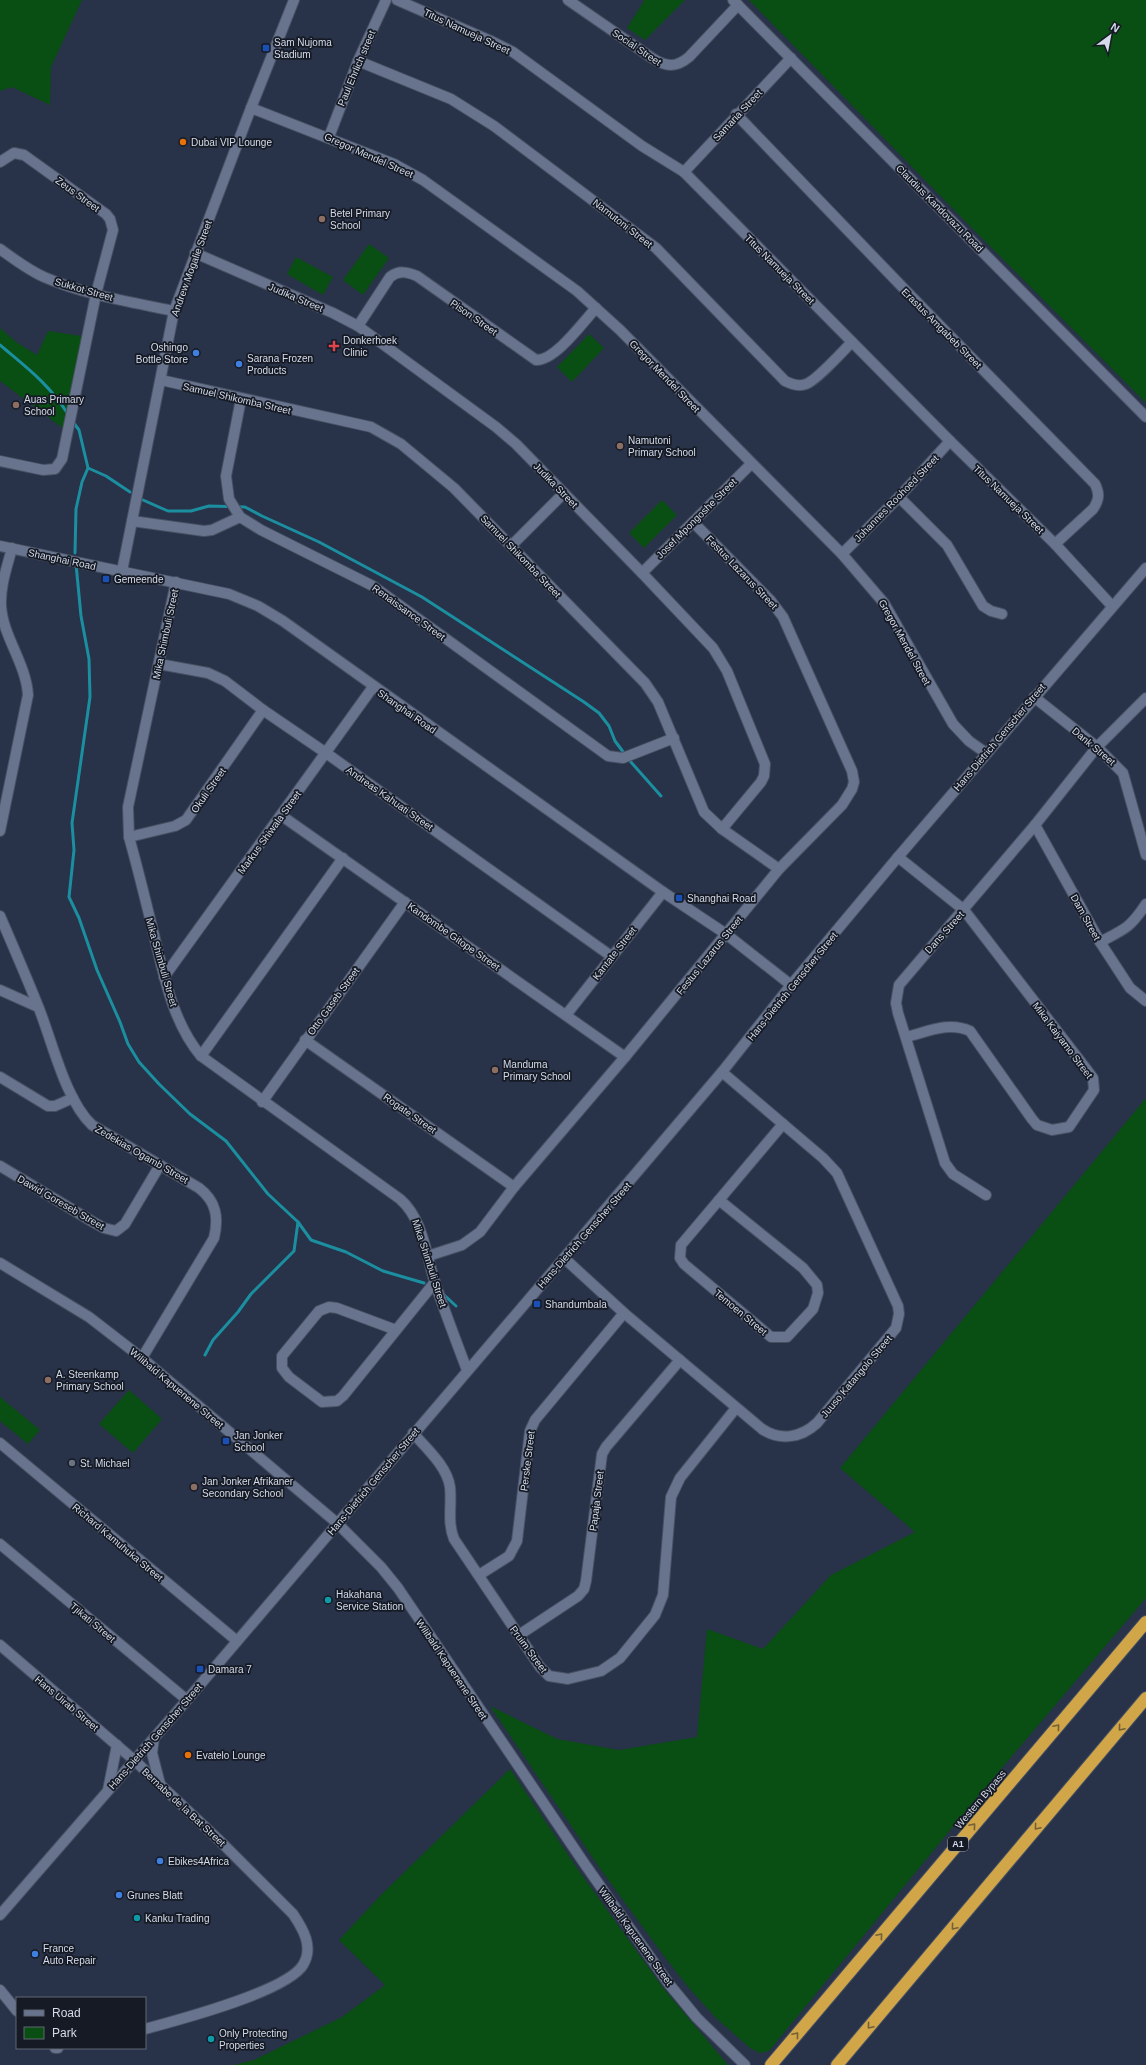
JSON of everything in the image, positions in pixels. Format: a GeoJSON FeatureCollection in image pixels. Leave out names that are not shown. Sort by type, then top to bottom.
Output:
{"type":"FeatureCollection","features":[{"type":"Feature","properties":{"kind":"highway","name":"Western Bypass"},"geometry":{"type":"LineString","coordinates":[[770,2065],[1146,1622]]}},
{"type":"Feature","properties":{"kind":"highway"},"geometry":{"type":"LineString","coordinates":[[837,2065],[1146,1698]]}},
{"type":"Feature","properties":{"kind":"street","name":"Andrew Mogalie Street"},"geometry":{"type":"LineString","coordinates":[[122,571],[174,311],[195,253],[294,0]]}},
{"type":"Feature","properties":{"kind":"street","name":"Paul Ehrlich street"},"geometry":{"type":"LineString","coordinates":[[329,137],[358,61],[386,0]]}},
{"type":"Feature","properties":{"kind":"street","name":"Titus Namueja Street"},"geometry":{"type":"LineString","coordinates":[[397,0],[513,52],[642,146],[684,172],[950,441],[1055,544],[1112,606]]}},
{"type":"Feature","properties":{"kind":"street","name":"Social Street"},"geometry":{"type":"LineString","coordinates":[[568,0],[662,65],[673,66],[689,57],[736,3]]}},
{"type":"Feature","properties":{"kind":"street","name":"Claudius Kandovazu Road"},"geometry":{"type":"LineString","coordinates":[[736,3],[1146,417]]}},
{"type":"Feature","properties":{"kind":"street","name":"Samaria Street"},"geometry":{"type":"LineString","coordinates":[[684,172],[736,114],[791,58]]}},
{"type":"Feature","properties":{"kind":"street","name":"Namutoni Street"},"geometry":{"type":"LineString","coordinates":[[358,61],[451,100],[473,112],[494,126],[641,236],[784,381],[799,385],[812,381],[852,342]]}},
{"type":"Feature","properties":{"kind":"street","name":"Gregor Mendel Street"},"geometry":{"type":"LineString","coordinates":[[251,108],[329,137],[394,164],[422,180],[568,284],[596,308],[620,330],[751,464],[842,554],[884,603],[953,724],[969,741],[986,753]]}},
{"type":"Feature","properties":{"kind":"street","name":"Erastus Amgabeb Street"},"geometry":{"type":"LineString","coordinates":[[736,114],[1095,484],[1098,491],[1098,502],[1093,509],[1055,544]]}},
{"type":"Feature","properties":{"kind":"street","name":"Zeus Street"},"geometry":{"type":"LineString","coordinates":[[0,162],[14,153],[24,155],[110,219],[113,230],[96,294],[61,461],[55,469],[43,470],[0,461]]}},
{"type":"Feature","properties":{"kind":"street","name":"Sukkot Street"},"geometry":{"type":"LineString","coordinates":[[0,249],[43,276],[96,294],[174,311]]}},
{"type":"Feature","properties":{"kind":"street","name":"Judika Street"},"geometry":{"type":"LineString","coordinates":[[195,253],[334,313],[358,326],[496,427],[516,444],[642,573],[718,655],[727,671],[763,757],[765,770],[761,782],[722,829]]}},
{"type":"Feature","properties":{"kind":"street","name":"Pison Street"},"geometry":{"type":"LineString","coordinates":[[358,326],[390,277],[395,273],[402,272],[417,276],[536,360],[541,360],[552,355],[596,308]]}},
{"type":"Feature","properties":{"kind":"street","name":"Samuel Shikomba Street"},"geometry":{"type":"LineString","coordinates":[[161,380],[371,427],[401,444],[454,488],[648,687],[658,702],[704,812],[722,829],[779,869]]}},
{"type":"Feature","properties":{"kind":"street","name":"Renaissance Street"},"geometry":{"type":"LineString","coordinates":[[241,399],[226,476],[229,499],[240,517],[261,530],[373,586],[608,756],[613,758],[624,758],[674,738]]}},
{"type":"Feature","properties":{"kind":"street","name":"Johannes Roohoed Street"},"geometry":{"type":"LineString","coordinates":[[842,554],[899,497],[950,441]]}},
{"type":"Feature","properties":{"kind":"street","name":"Josef Mpongoshe Street"},"geometry":{"type":"LineString","coordinates":[[642,573],[751,464]]}},
{"type":"Feature","properties":{"kind":"street"},"geometry":{"type":"LineString","coordinates":[[510,546],[564,493]]}},
{"type":"Feature","properties":{"kind":"street"},"geometry":{"type":"LineString","coordinates":[[899,497],[947,545],[982,606],[991,611],[1002,614]]}},
{"type":"Feature","properties":{"kind":"street"},"geometry":{"type":"LineString","coordinates":[[132,521],[204,531],[212,530],[240,517]]}},
{"type":"Feature","properties":{"kind":"street","name":"Festus Lazarus Street"},"geometry":{"type":"LineString","coordinates":[[428,1256],[462,1245],[475,1236],[514,1186],[625,1057],[779,869],[842,805],[852,789],[854,782],[852,771],[783,617],[771,601],[693,522]]}},
{"type":"Feature","properties":{"kind":"street","name":"Shanghai Road"},"geometry":{"type":"LineString","coordinates":[[0,546],[229,594],[258,606],[301,634],[663,892],[726,934],[791,985]]}},
{"type":"Feature","properties":{"kind":"street"},"geometry":{"type":"LineString","coordinates":[[0,831],[28,695],[26,678],[1,607],[3,582],[12,548]]}},
{"type":"Feature","properties":{"kind":"street","name":"Hans-Dietrich Genscher Street"},"geometry":{"type":"LineString","coordinates":[[0,1915],[108,1792],[564,1258],[722,1072],[791,985],[898,857],[1146,568]]}},
{"type":"Feature","properties":{"kind":"street","name":"Mika Shimbuli Street"},"geometry":{"type":"LineString","coordinates":[[176,582],[128,807],[129,837],[164,977],[187,1039],[201,1056],[262,1102],[406,1204],[415,1216],[435,1282],[467,1370]]}},
{"type":"Feature","properties":{"kind":"street","name":"Andreas Kahuati Street"},"geometry":{"type":"LineString","coordinates":[[159,664],[216,677],[234,687],[263,710],[326,752],[611,956]]}},
{"type":"Feature","properties":{"kind":"street","name":"Markus Shiwala Street"},"geometry":{"type":"LineString","coordinates":[[164,977],[282,816],[373,686]]}},
{"type":"Feature","properties":{"kind":"street","name":"Dank Street"},"geometry":{"type":"LineString","coordinates":[[1034,697],[1097,747],[1123,773],[1146,855]]}},
{"type":"Feature","properties":{"kind":"street","name":"Dans Street"},"geometry":{"type":"LineString","coordinates":[[986,1195],[953,1174],[945,1163],[896,1003],[899,985],[1035,825],[1097,747],[1145,700]]}},
{"type":"Feature","properties":{"kind":"street","name":"Okuli Street"},"geometry":{"type":"LineString","coordinates":[[129,837],[175,826],[186,820],[263,710]]}},
{"type":"Feature","properties":{"kind":"street","name":"Kandombe Gitope Street"},"geometry":{"type":"LineString","coordinates":[[282,816],[625,1057]]}},
{"type":"Feature","properties":{"kind":"street","name":"Dam Street"},"geometry":{"type":"LineString","coordinates":[[1035,825],[1100,942],[1130,988],[1146,1001]]}},
{"type":"Feature","properties":{"kind":"street","name":"Mika Kaiyamo Street"},"geometry":{"type":"LineString","coordinates":[[898,857],[964,910],[1093,1078],[1094,1084],[1092,1095],[1069,1127],[1052,1130],[1044,1128],[1037,1125],[1026,1112],[970,1031],[961,1027],[949,1026],[906,1037]]}},
{"type":"Feature","properties":{"kind":"street"},"geometry":{"type":"LineString","coordinates":[[201,1056],[343,858]]}},
{"type":"Feature","properties":{"kind":"street","name":"Kantate Street"},"geometry":{"type":"LineString","coordinates":[[566,1015],[611,956],[663,892]]}},
{"type":"Feature","properties":{"kind":"street","name":"Otto Gaseb Street"},"geometry":{"type":"LineString","coordinates":[[262,1102],[405,902]]}},
{"type":"Feature","properties":{"kind":"street"},"geometry":{"type":"LineString","coordinates":[[1100,942],[1132,924],[1146,904]]}},
{"type":"Feature","properties":{"kind":"street","name":"Zedekias Ogamb Street"},"geometry":{"type":"LineString","coordinates":[[0,916],[74,1098],[84,1116],[92,1125],[206,1193],[215,1209],[217,1223],[214,1238],[142,1358]]}},
{"type":"Feature","properties":{"kind":"street"},"geometry":{"type":"LineString","coordinates":[[0,990],[38,1007]]}},
{"type":"Feature","properties":{"kind":"street","name":"Rogate Street"},"geometry":{"type":"LineString","coordinates":[[305,1040],[514,1186]]}},
{"type":"Feature","properties":{"kind":"street","name":"Juuso Katangolo Street"},"geometry":{"type":"LineString","coordinates":[[564,1258],[624,1313],[736,1408],[770,1434],[778,1437],[790,1436],[806,1432],[817,1423],[896,1328],[899,1314],[895,1297],[841,1179],[827,1162],[722,1072]]}},
{"type":"Feature","properties":{"kind":"street"},"geometry":{"type":"LineString","coordinates":[[0,1077],[48,1106],[55,1106],[74,1098]]}},
{"type":"Feature","properties":{"kind":"street","name":"Temoen Street"},"geometry":{"type":"LineString","coordinates":[[718,1200],[804,1268],[817,1285],[818,1293],[813,1309],[787,1337],[771,1336],[684,1264],[680,1258],[681,1245],[718,1200],[783,1124]]}},
{"type":"Feature","properties":{"kind":"street","name":"Dawid Goreseb Street"},"geometry":{"type":"LineString","coordinates":[[0,1166],[93,1222],[104,1228],[116,1231],[125,1224],[160,1165]]}},
{"type":"Feature","properties":{"kind":"street","name":"Wilibald Kapuenene Street"},"geometry":{"type":"LineString","coordinates":[[0,1262],[89,1318],[142,1358],[337,1523],[381,1567],[398,1588],[584,1863],[669,1984],[697,2018],[745,2065]]}},
{"type":"Feature","properties":{"kind":"street"},"geometry":{"type":"LineString","coordinates":[[396,1330],[337,1308],[324,1308],[318,1311],[282,1356],[282,1368],[294,1382],[322,1402],[337,1401],[343,1396],[435,1282]]}},
{"type":"Feature","properties":{"kind":"street","name":"Perske Street"},"geometry":{"type":"LineString","coordinates":[[479,1576],[510,1556],[517,1542],[530,1431],[535,1420],[624,1313]]}},
{"type":"Feature","properties":{"kind":"street","name":"Papaja Street"},"geometry":{"type":"LineString","coordinates":[[519,1635],[578,1596],[584,1589],[602,1454],[606,1447],[680,1360]]}},
{"type":"Feature","properties":{"kind":"street","name":"Pruim Street"},"geometry":{"type":"LineString","coordinates":[[413,1433],[440,1464],[448,1479],[451,1532],[543,1671],[549,1676],[568,1679],[601,1671],[614,1664],[629,1649],[655,1615],[662,1601],[671,1497],[674,1489],[680,1478],[736,1408]]}},
{"type":"Feature","properties":{"kind":"street","name":"Richard Kamuhuka Street"},"geometry":{"type":"LineString","coordinates":[[0,1444],[237,1641]]}},
{"type":"Feature","properties":{"kind":"street","name":"Tjikati Street"},"geometry":{"type":"LineString","coordinates":[[0,1544],[186,1700]]}},
{"type":"Feature","properties":{"kind":"street","name":"Hans Uirab Street"},"geometry":{"type":"LineString","coordinates":[[0,1645],[134,1760]]}},
{"type":"Feature","properties":{"kind":"street"},"geometry":{"type":"LineString","coordinates":[[154,1738],[152,1753],[161,1786]]}},
{"type":"Feature","properties":{"kind":"street"},"geometry":{"type":"LineString","coordinates":[[108,1792],[117,1745]]}},
{"type":"Feature","properties":{"kind":"street","name":"Bernabe de la Bat Street"},"geometry":{"type":"LineString","coordinates":[[134,1760],[220,1841],[293,1914],[307,1939],[307,1952],[303,1964],[294,1976],[274,1986],[212,2010],[146,2029]]}},
{"type":"Feature","properties":{"kind":"street"},"geometry":{"type":"LineString","coordinates":[[0,1990],[16,2010]]}},
{"type":"Feature","properties":{"kind":"green space"},"geometry":{"type":"Polygon","coordinates":[[[0,0],[82,0],[51,67],[50,105],[12,87],[0,91],[0,0]]]}},
{"type":"Feature","properties":{"kind":"green space"},"geometry":{"type":"Polygon","coordinates":[[[643,0],[685,0],[645,40],[627,28],[644,1],[643,0]]]}},
{"type":"Feature","properties":{"kind":"green space"},"geometry":{"type":"Polygon","coordinates":[[[749,0],[1146,0],[1146,403],[961,217],[749,0]]]}},
{"type":"Feature","properties":{"kind":"green space"},"geometry":{"type":"Polygon","coordinates":[[[369,244],[389,258],[363,295],[343,280],[369,244]]]}},
{"type":"Feature","properties":{"kind":"green space"},"geometry":{"type":"Polygon","coordinates":[[[296,257],[333,277],[323,295],[287,274],[296,257]]]}},
{"type":"Feature","properties":{"kind":"green space"},"geometry":{"type":"Polygon","coordinates":[[[0,328],[16,342],[37,355],[48,331],[88,337],[68,432],[0,381],[0,328]]]}},
{"type":"Feature","properties":{"kind":"green space"},"geometry":{"type":"Polygon","coordinates":[[[589,334],[604,348],[572,382],[557,367],[589,334]]]}},
{"type":"Feature","properties":{"kind":"green space"},"geometry":{"type":"Polygon","coordinates":[[[662,500],[677,515],[644,548],[629,533],[662,500]]]}},
{"type":"Feature","properties":{"kind":"green space"},"geometry":{"type":"Polygon","coordinates":[[[1146,1098],[1146,1598],[974,1801],[769,2051],[760,2053],[750,2048],[716,2018],[689,1988],[664,1956],[599,1867],[490,1706],[557,1739],[619,1750],[697,1737],[707,1629],[763,1649],[831,1575],[915,1532],[840,1468],[1146,1098]]]}},
{"type":"Feature","properties":{"kind":"green space"},"geometry":{"type":"Polygon","coordinates":[[[129,1390],[162,1419],[133,1453],[99,1424],[129,1390]]]}},
{"type":"Feature","properties":{"kind":"green space"},"geometry":{"type":"Polygon","coordinates":[[[0,1397],[40,1430],[28,1444],[0,1421],[0,1397]]]}},
{"type":"Feature","properties":{"kind":"green space"},"geometry":{"type":"Polygon","coordinates":[[[510,1769],[579,1871],[664,1989],[728,2065],[234,2065],[254,2060],[342,2017],[385,1985],[339,1940],[380,1896],[510,1769]]]}},
{"type":"Feature","properties":{"kind":"waterway"},"geometry":{"type":"LineString","coordinates":[[0,345],[53,393],[68,414]]}},
{"type":"Feature","properties":{"kind":"waterway"},"geometry":{"type":"LineString","coordinates":[[73,422],[79,430],[88,468],[82,482],[76,509],[75,553]]}},
{"type":"Feature","properties":{"kind":"waterway"},"geometry":{"type":"LineString","coordinates":[[88,468],[106,476],[130,492]]}},
{"type":"Feature","properties":{"kind":"waterway"},"geometry":{"type":"LineString","coordinates":[[143,500],[168,511],[191,511],[209,506],[245,507],[319,542],[422,597],[599,713],[609,726],[615,741],[630,761],[661,796]]}},
{"type":"Feature","properties":{"kind":"waterway"},"geometry":{"type":"LineString","coordinates":[[76,564],[81,616],[89,659],[90,697],[72,823],[74,850],[69,897],[79,918],[97,970],[128,1044],[139,1062],[159,1084],[190,1114],[226,1141],[268,1194],[298,1222],[311,1240],[346,1252],[383,1271],[424,1283]]}},
{"type":"Feature","properties":{"kind":"waterway"},"geometry":{"type":"LineString","coordinates":[[205,1355],[213,1340],[238,1312],[251,1294],[294,1251],[298,1222]]}},
{"type":"Feature","properties":{"kind":"waterway"},"geometry":{"type":"LineString","coordinates":[[443,1294],[456,1306]]}},
{"type":"Feature","properties":{"kind":"place","name":"Sam Nujoma Stadium"},"geometry":{"type":"Point","coordinates":[266,48]}},
{"type":"Feature","properties":{"kind":"place","name":"Dubai VIP Lounge"},"geometry":{"type":"Point","coordinates":[183,142]}},
{"type":"Feature","properties":{"kind":"place","name":"Betel Primary School"},"geometry":{"type":"Point","coordinates":[322,219]}},
{"type":"Feature","properties":{"kind":"place","name":"Donkerhoek Clinic"},"geometry":{"type":"Point","coordinates":[334,346]}},
{"type":"Feature","properties":{"kind":"place","name":"Oshingo Bottle Store"},"geometry":{"type":"Point","coordinates":[196,353]}},
{"type":"Feature","properties":{"kind":"place","name":"Sarana Frozen Products"},"geometry":{"type":"Point","coordinates":[239,364]}},
{"type":"Feature","properties":{"kind":"place","name":"Auas Primary School"},"geometry":{"type":"Point","coordinates":[16,405]}},
{"type":"Feature","properties":{"kind":"place","name":"Namutoni Primary School"},"geometry":{"type":"Point","coordinates":[620,446]}},
{"type":"Feature","properties":{"kind":"place","name":"Gemeende"},"geometry":{"type":"Point","coordinates":[106,579]}},
{"type":"Feature","properties":{"kind":"place","name":"Shanghai Road"},"geometry":{"type":"Point","coordinates":[679,898]}},
{"type":"Feature","properties":{"kind":"place","name":"Manduma Primary School"},"geometry":{"type":"Point","coordinates":[495,1070]}},
{"type":"Feature","properties":{"kind":"place","name":"Shandumbala"},"geometry":{"type":"Point","coordinates":[537,1304]}},
{"type":"Feature","properties":{"kind":"place","name":"A. Steenkamp Primary School"},"geometry":{"type":"Point","coordinates":[48,1380]}},
{"type":"Feature","properties":{"kind":"place","name":"Jan Jonker School"},"geometry":{"type":"Point","coordinates":[226,1441]}},
{"type":"Feature","properties":{"kind":"place","name":"St. Michael"},"geometry":{"type":"Point","coordinates":[72,1463]}},
{"type":"Feature","properties":{"kind":"place","name":"Jan Jonker Afrikaner Secondary School"},"geometry":{"type":"Point","coordinates":[194,1487]}},
{"type":"Feature","properties":{"kind":"place","name":"Hakahana Service Station"},"geometry":{"type":"Point","coordinates":[328,1600]}},
{"type":"Feature","properties":{"kind":"place","name":"Damara 7"},"geometry":{"type":"Point","coordinates":[200,1669]}},
{"type":"Feature","properties":{"kind":"place","name":"Evatelo Lounge"},"geometry":{"type":"Point","coordinates":[188,1755]}},
{"type":"Feature","properties":{"kind":"place","name":"Ebikes4Africa"},"geometry":{"type":"Point","coordinates":[160,1861]}},
{"type":"Feature","properties":{"kind":"place","name":"Grunes Blatt"},"geometry":{"type":"Point","coordinates":[119,1895]}},
{"type":"Feature","properties":{"kind":"place","name":"Kanku Trading"},"geometry":{"type":"Point","coordinates":[137,1918]}},
{"type":"Feature","properties":{"kind":"place","name":"France Auto Repair"},"geometry":{"type":"Point","coordinates":[35,1954]}},
{"type":"Feature","properties":{"kind":"place","name":"Only Protecting Properties"},"geometry":{"type":"Point","coordinates":[211,2039]}}]}
